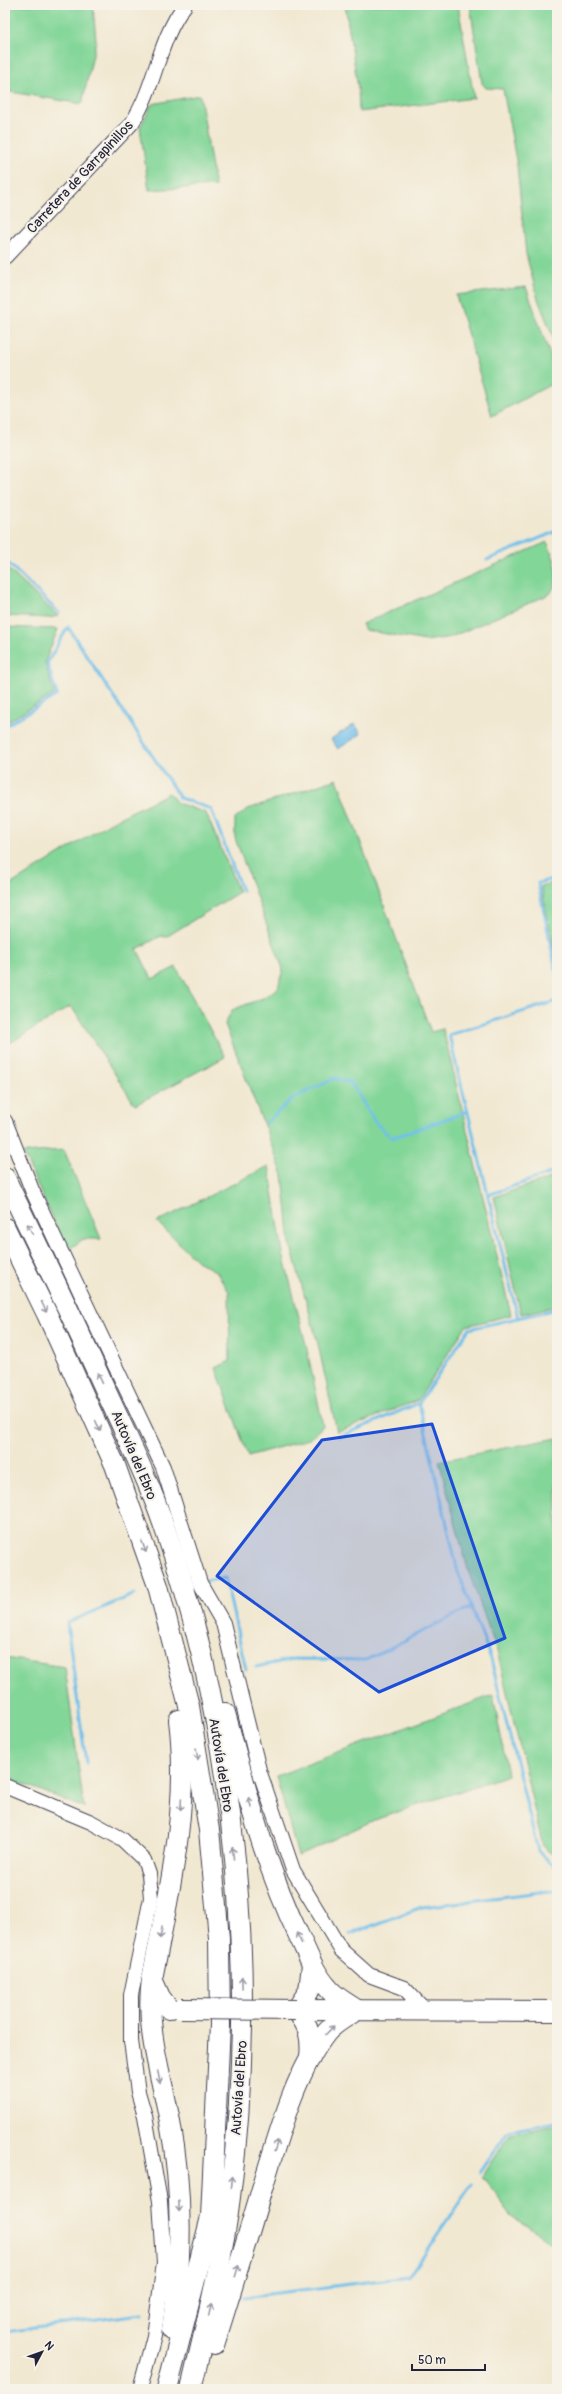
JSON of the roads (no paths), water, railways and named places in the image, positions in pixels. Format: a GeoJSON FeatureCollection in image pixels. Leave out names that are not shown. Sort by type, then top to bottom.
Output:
{"type":"FeatureCollection","features":[{"type":"Feature","properties":{"kind":"highway","name":"Autovía del Ebro"},"geometry":{"type":"LineString","coordinates":[[5,1178],[136,1456],[165,1527],[188,1602],[211,1705],[232,1832],[241,1943],[243,2028],[230,2196],[212,2304],[191,2389]]}},
{"type":"Feature","properties":{"kind":"highway","name":"Autovía del Ebro"},"geometry":{"type":"LineString","coordinates":[[5,1228],[47,1314],[115,1465],[158,1586],[189,1706],[209,1830],[219,1938],[220,2017],[211,2217],[167,2389]]}},
{"type":"Feature","properties":{"kind":"highway"},"geometry":{"type":"LineString","coordinates":[[158,1586],[180,1727],[182,1794],[179,1837],[152,1979],[140,2009],[152,2039],[170,2122],[178,2182],[180,2241],[176,2299],[163,2389]]}},
{"type":"Feature","properties":{"kind":"highway"},"geometry":{"type":"LineString","coordinates":[[188,1602],[198,1619],[261,1841],[276,1884],[312,1964],[334,1995],[357,2010]]}},
{"type":"Feature","properties":{"kind":"highway"},"geometry":{"type":"LineString","coordinates":[[296,2010],[309,1991],[312,1964]]}},
{"type":"Feature","properties":{"kind":"highway"},"geometry":{"type":"LineString","coordinates":[[152,1979],[160,1997],[175,2009]]}},
{"type":"Feature","properties":{"kind":"highway"},"geometry":{"type":"LineString","coordinates":[[140,2009],[557,2011]]}},
{"type":"Feature","properties":{"kind":"highway"},"geometry":{"type":"LineString","coordinates":[[152,2039],[175,2009]]}},
{"type":"Feature","properties":{"kind":"highway"},"geometry":{"type":"LineString","coordinates":[[296,2010],[306,2022],[311,2034],[310,2058]]}},
{"type":"Feature","properties":{"kind":"highway"},"geometry":{"type":"LineString","coordinates":[[200,2389],[278,2138],[310,2058],[331,2027],[357,2010]]}},
{"type":"Feature","properties":{"kind":"street","name":"Carretera de Garrapinillos"},"geometry":{"type":"LineString","coordinates":[[5,257],[132,123],[147,98],[168,32],[185,5]]}},
{"type":"Feature","properties":{"kind":"street"},"geometry":{"type":"LineString","coordinates":[[5,1121],[32,1190],[163,1467],[200,1584],[223,1622],[259,1770],[293,1870],[341,1950],[368,1975],[404,1988],[425,2010]]}},
{"type":"Feature","properties":{"kind":"street"},"geometry":{"type":"LineString","coordinates":[[5,1786],[91,1822],[122,1839],[144,1860],[149,1874],[151,1898],[132,1988],[140,2009],[132,2049],[138,2092],[145,2116],[160,2201],[164,2263],[154,2336],[140,2389]]}},
{"type":"Feature","properties":{"kind":"water"},"geometry":{"type":"Polygon","coordinates":[[[355,724],[361,734],[338,749],[331,739],[355,724]]]}},
{"type":"Feature","properties":{"kind":"waterway"},"geometry":{"type":"LineString","coordinates":[[487,560],[557,531]]}},
{"type":"Feature","properties":{"kind":"waterway"},"geometry":{"type":"LineString","coordinates":[[5,560],[59,613]]}},
{"type":"Feature","properties":{"kind":"waterway"},"geometry":{"type":"LineString","coordinates":[[5,726],[57,695],[47,663],[68,627],[180,798],[211,809],[242,891]]}},
{"type":"Feature","properties":{"kind":"waterway"},"geometry":{"type":"LineString","coordinates":[[557,878],[538,883],[557,975]]}},
{"type":"Feature","properties":{"kind":"waterway"},"geometry":{"type":"LineString","coordinates":[[518,1318],[449,1035],[557,1001]]}},
{"type":"Feature","properties":{"kind":"waterway"},"geometry":{"type":"LineString","coordinates":[[266,1123],[292,1099],[335,1078],[351,1083],[375,1122],[392,1138],[468,1111]]}},
{"type":"Feature","properties":{"kind":"waterway"},"geometry":{"type":"LineString","coordinates":[[488,1195],[557,1171]]}},
{"type":"Feature","properties":{"kind":"waterway"},"geometry":{"type":"LineString","coordinates":[[557,1309],[469,1329],[419,1403],[458,1572],[491,1659],[538,1851],[557,1868]]}},
{"type":"Feature","properties":{"kind":"waterway"},"geometry":{"type":"LineString","coordinates":[[339,1437],[419,1403]]}},
{"type":"Feature","properties":{"kind":"waterway"},"geometry":{"type":"LineString","coordinates":[[206,1581],[225,1578],[246,1669]]}},
{"type":"Feature","properties":{"kind":"waterway"},"geometry":{"type":"LineString","coordinates":[[86,1763],[67,1623],[135,1594]]}},
{"type":"Feature","properties":{"kind":"waterway"},"geometry":{"type":"LineString","coordinates":[[256,1667],[293,1659],[366,1660],[471,1607]]}},
{"type":"Feature","properties":{"kind":"waterway"},"geometry":{"type":"LineString","coordinates":[[350,1934],[422,1907],[557,1890]]}},
{"type":"Feature","properties":{"kind":"waterway"},"geometry":{"type":"LineString","coordinates":[[480,2172],[508,2131],[557,2122]]}},
{"type":"Feature","properties":{"kind":"waterway"},"geometry":{"type":"LineString","coordinates":[[244,2297],[408,2277],[472,2184]]}},
{"type":"Feature","properties":{"kind":"waterway"},"geometry":{"type":"LineString","coordinates":[[5,2332],[142,2314]]}}]}
